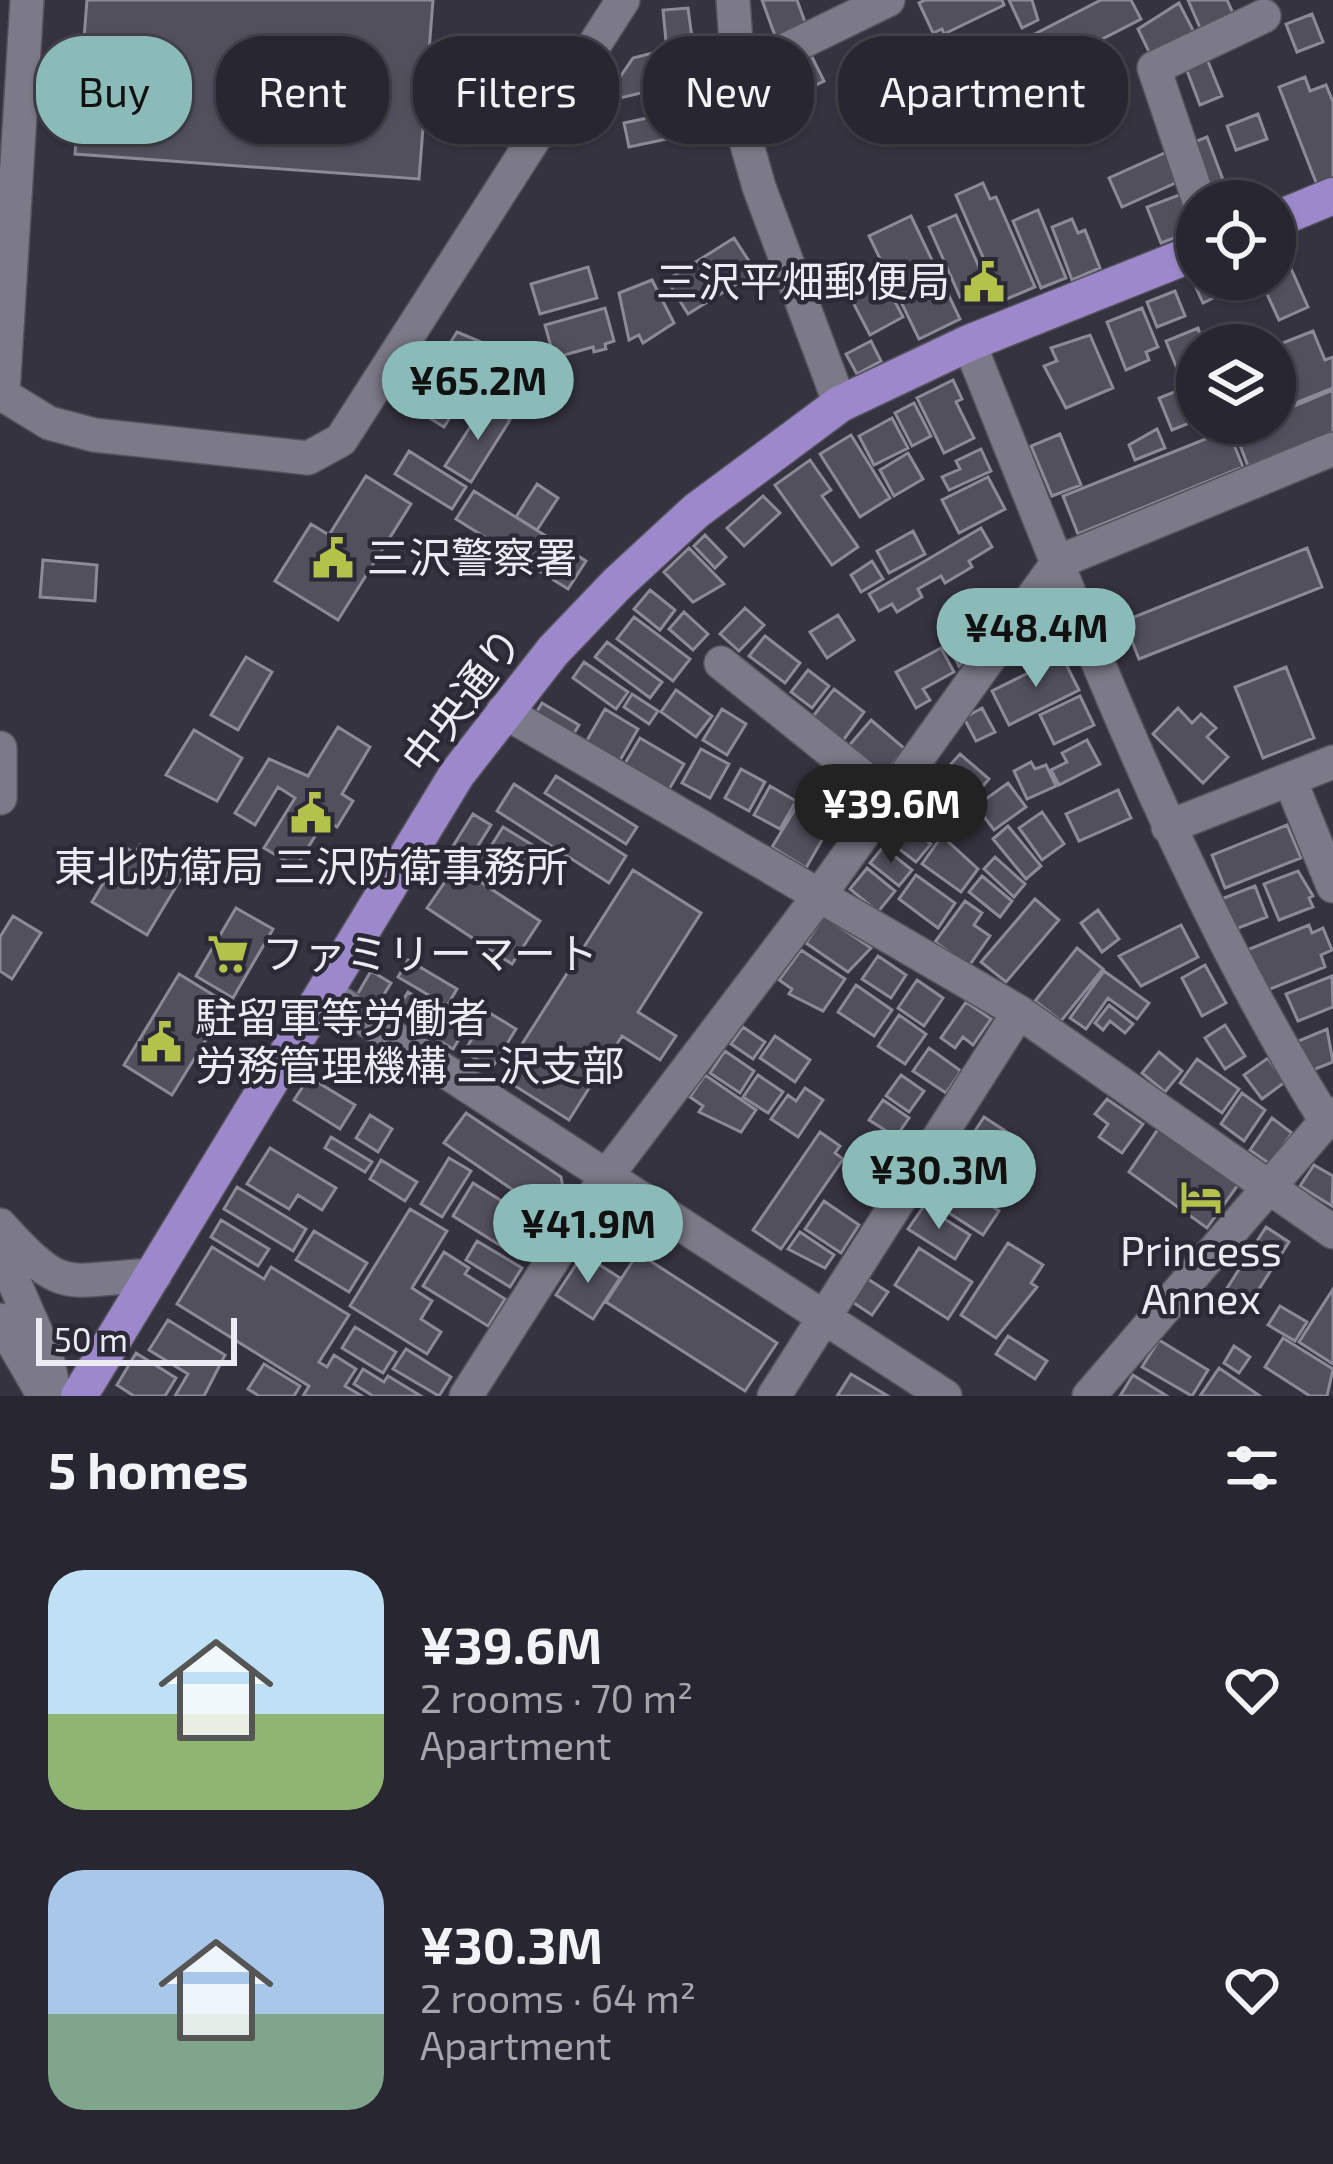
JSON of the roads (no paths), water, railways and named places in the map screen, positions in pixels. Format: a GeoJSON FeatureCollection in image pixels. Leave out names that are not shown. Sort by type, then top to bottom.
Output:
{"type":"FeatureCollection","features":[{"type":"Feature","properties":{"kind":"main road"},"geometry":{"type":"LineString","coordinates":[[1296,211],[1333,196]]}},
{"type":"Feature","properties":{"kind":"main road","name":"中央通り"},"geometry":{"type":"LineString","coordinates":[[79,1396],[445,794],[503,711],[618,583],[696,511],[840,404],[969,344],[1176,260]]}},
{"type":"Feature","properties":{"kind":"street"},"geometry":{"type":"LineString","coordinates":[[26,0],[1,393],[49,423],[94,435],[308,458],[341,440],[623,0]]}},
{"type":"Feature","properties":{"kind":"street"},"geometry":{"type":"LineString","coordinates":[[733,0],[734,36]]}},
{"type":"Feature","properties":{"kind":"street"},"geometry":{"type":"LineString","coordinates":[[814,36],[888,0]]}},
{"type":"Feature","properties":{"kind":"street"},"geometry":{"type":"LineString","coordinates":[[1192,180],[1154,68],[1264,16]]}},
{"type":"Feature","properties":{"kind":"street"},"geometry":{"type":"LineString","coordinates":[[747,144],[840,404]]}},
{"type":"Feature","properties":{"kind":"street"},"geometry":{"type":"LineString","coordinates":[[969,344],[1168,827],[1245,986],[1329,1117],[1089,1396]]}},
{"type":"Feature","properties":{"kind":"street"},"geometry":{"type":"LineString","coordinates":[[466,1396],[605,1178],[819,896],[1058,562],[1333,449]]}},
{"type":"Feature","properties":{"kind":"street"},"geometry":{"type":"LineString","coordinates":[[721,663],[889,798]]}},
{"type":"Feature","properties":{"kind":"street"},"geometry":{"type":"LineString","coordinates":[[503,711],[1019,1012],[1333,1232]]}},
{"type":"Feature","properties":{"kind":"street"},"geometry":{"type":"LineString","coordinates":[[0,748],[0,798]]}},
{"type":"Feature","properties":{"kind":"street"},"geometry":{"type":"LineString","coordinates":[[1168,827],[1333,762]]}},
{"type":"Feature","properties":{"kind":"street"},"geometry":{"type":"LineString","coordinates":[[1290,780],[1333,886]]}},
{"type":"Feature","properties":{"kind":"street"},"geometry":{"type":"LineString","coordinates":[[325,993],[945,1396]]}},
{"type":"Feature","properties":{"kind":"street"},"geometry":{"type":"LineString","coordinates":[[774,1396],[1019,1012]]}},
{"type":"Feature","properties":{"kind":"street"},"geometry":{"type":"LineString","coordinates":[[0,1225],[39,1268],[61,1282],[155,1275]]}},
{"type":"Feature","properties":{"kind":"street"},"geometry":{"type":"LineString","coordinates":[[0,1250],[47,1358],[55,1396]]}},
{"type":"Feature","properties":{"kind":"street"},"geometry":{"type":"LineString","coordinates":[[0,1320],[44,1396]]}},
{"type":"Feature","properties":{"kind":"place","name":"三沢平畑郵便局"},"geometry":{"type":"Point","coordinates":[984,282]}},
{"type":"Feature","properties":{"kind":"place","name":"三沢警察署"},"geometry":{"type":"Point","coordinates":[333,558]}},
{"type":"Feature","properties":{"kind":"place","name":"東北防衛局 三沢防衛事務所"},"geometry":{"type":"Point","coordinates":[311,813]}},
{"type":"Feature","properties":{"kind":"place","name":"ファミリーマート"},"geometry":{"type":"Point","coordinates":[228,954]}},
{"type":"Feature","properties":{"kind":"place","name":"駐留軍等労働者 労務管理機構 三沢支部"},"geometry":{"type":"Point","coordinates":[161,1042]}},
{"type":"Feature","properties":{"kind":"place","name":"Princess Annex"},"geometry":{"type":"Point","coordinates":[1201,1197]}}]}
